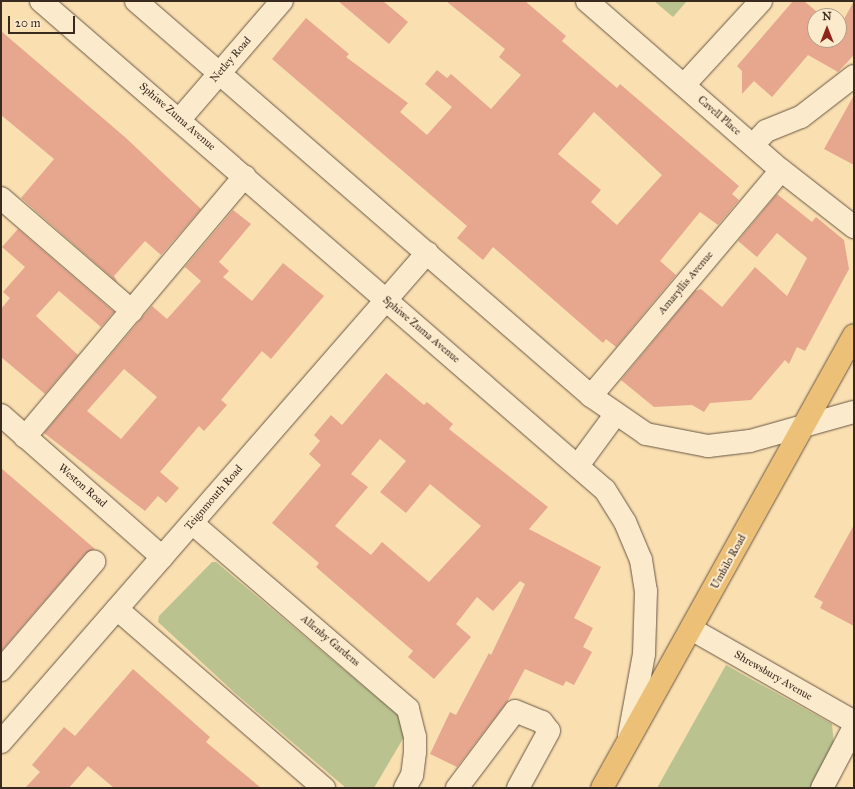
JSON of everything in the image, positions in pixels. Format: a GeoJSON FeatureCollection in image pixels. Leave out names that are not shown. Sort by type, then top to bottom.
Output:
{"type":"FeatureCollection","features":[{"type":"Feature","properties":{"kind":"main road","name":"Umbilo Road"},"geometry":{"type":"LineString","coordinates":[[602,788],[693,630],[854,334]]}},
{"type":"Feature","properties":{"kind":"street","name":"Sphiwe Zuma Avenue"},"geometry":{"type":"LineString","coordinates":[[41,1],[180,119],[387,301],[579,464],[618,508],[641,560],[646,591],[644,654],[629,739]]}},
{"type":"Feature","properties":{"kind":"street"},"geometry":{"type":"LineString","coordinates":[[136,1],[591,396],[615,415],[646,434],[708,446],[750,441],[805,423],[854,412]]}},
{"type":"Feature","properties":{"kind":"street","name":"Netley Road"},"geometry":{"type":"LineString","coordinates":[[180,119],[282,1]]}},
{"type":"Feature","properties":{"kind":"street","name":"Cavell Place"},"geometry":{"type":"LineString","coordinates":[[587,1],[781,170],[854,227]]}},
{"type":"Feature","properties":{"kind":"street"},"geometry":{"type":"LineString","coordinates":[[684,85],[761,1]]}},
{"type":"Feature","properties":{"kind":"street"},"geometry":{"type":"LineString","coordinates":[[753,145],[766,131],[802,117],[854,76]]}},
{"type":"Feature","properties":{"kind":"street","name":"Amaryllis Avenue"},"geometry":{"type":"LineString","coordinates":[[591,396],[781,170]]}},
{"type":"Feature","properties":{"kind":"street"},"geometry":{"type":"LineString","coordinates":[[25,437],[245,176]]}},
{"type":"Feature","properties":{"kind":"street"},"geometry":{"type":"LineString","coordinates":[[1,198],[132,311]]}},
{"type":"Feature","properties":{"kind":"street","name":"Teignmouth Road"},"geometry":{"type":"LineString","coordinates":[[1,742],[387,301],[427,253]]}},
{"type":"Feature","properties":{"kind":"street","name":"Weston Road"},"geometry":{"type":"LineString","coordinates":[[1,415],[162,557]]}},
{"type":"Feature","properties":{"kind":"street"},"geometry":{"type":"LineString","coordinates":[[579,464],[615,415]]}},
{"type":"Feature","properties":{"kind":"street","name":"Allenby Gardens"},"geometry":{"type":"LineString","coordinates":[[192,523],[408,710],[415,736],[414,765],[408,787]]}},
{"type":"Feature","properties":{"kind":"street"},"geometry":{"type":"LineString","coordinates":[[1,670],[94,562]]}},
{"type":"Feature","properties":{"kind":"street"},"geometry":{"type":"LineString","coordinates":[[117,609],[324,788]]}},
{"type":"Feature","properties":{"kind":"street","name":"Shrewsbury Avenue"},"geometry":{"type":"LineString","coordinates":[[693,630],[854,722]]}},
{"type":"Feature","properties":{"kind":"street"},"geometry":{"type":"LineString","coordinates":[[464,786],[510,714],[523,712],[542,722],[549,731],[518,788]]}},
{"type":"Feature","properties":{"kind":"street"},"geometry":{"type":"LineString","coordinates":[[822,788],[854,727]]}},
{"type":"Feature","properties":{"kind":"green space"},"geometry":{"type":"Polygon","coordinates":[[[654,1],[687,1],[673,17],[654,1]]]}},
{"type":"Feature","properties":{"kind":"green space"},"geometry":{"type":"Polygon","coordinates":[[[212,562],[216,562],[399,716],[404,737],[374,788],[346,788],[236,694],[158,622],[159,616],[212,562]]]}},
{"type":"Feature","properties":{"kind":"green space"},"geometry":{"type":"Polygon","coordinates":[[[726,665],[832,724],[834,745],[810,788],[657,788],[726,665]]]}},
{"type":"Feature","properties":{"kind":"building"},"geometry":{"type":"Polygon","coordinates":[[[338,1],[383,1],[408,22],[389,44],[338,1]]]}},
{"type":"Feature","properties":{"kind":"building"},"geometry":{"type":"Polygon","coordinates":[[[446,1],[525,1],[566,36],[562,41],[617,88],[620,84],[739,186],[732,194],[739,200],[718,225],[700,212],[660,261],[676,275],[616,347],[606,339],[603,343],[493,247],[483,260],[457,238],[467,226],[272,59],[306,18],[349,54],[346,57],[408,103],[400,112],[427,135],[452,107],[425,84],[437,70],[447,78],[451,74],[491,109],[521,75],[499,57],[505,49],[446,1]],[[594,112],[558,154],[601,190],[591,202],[617,225],[662,175],[594,112]]]}},
{"type":"Feature","properties":{"kind":"building"},"geometry":{"type":"Polygon","coordinates":[[[793,1],[804,1],[812,8],[807,8],[807,48],[847,48],[847,14],[854,1],[854,55],[838,72],[808,55],[772,97],[754,81],[742,94],[742,71],[737,66],[793,1]]]}},
{"type":"Feature","properties":{"kind":"building"},"geometry":{"type":"Polygon","coordinates":[[[1,31],[126,138],[201,209],[161,255],[145,241],[114,276],[118,283],[21,198],[54,159],[1,115],[1,31]]]}},
{"type":"Feature","properties":{"kind":"building"},"geometry":{"type":"Polygon","coordinates":[[[854,95],[854,165],[824,149],[854,95]]]}},
{"type":"Feature","properties":{"kind":"building"},"geometry":{"type":"Polygon","coordinates":[[[777,194],[812,222],[816,217],[844,240],[849,269],[805,351],[797,347],[789,364],[785,360],[751,400],[710,403],[704,412],[692,405],[654,407],[621,380],[695,291],[701,289],[722,307],[755,267],[787,296],[807,258],[777,233],[757,257],[738,241],[777,194]]]}},
{"type":"Feature","properties":{"kind":"building"},"geometry":{"type":"Polygon","coordinates":[[[233,210],[251,224],[219,262],[229,271],[223,277],[252,301],[283,263],[324,296],[271,359],[262,351],[221,400],[227,405],[204,431],[199,426],[160,472],[179,488],[166,503],[158,496],[145,511],[44,433],[152,306],[167,319],[201,281],[185,267],[233,210]],[[124,369],[87,411],[121,439],[157,397],[124,369]]]}},
{"type":"Feature","properties":{"kind":"building"},"geometry":{"type":"Polygon","coordinates":[[[18,229],[114,312],[101,327],[59,291],[36,316],[78,355],[45,394],[1,357],[1,309],[10,298],[3,292],[25,267],[2,247],[18,229]]]}},
{"type":"Feature","properties":{"kind":"building"},"geometry":{"type":"Polygon","coordinates":[[[386,373],[424,405],[427,402],[453,424],[449,429],[548,507],[529,529],[601,567],[574,618],[593,628],[583,647],[592,652],[574,685],[566,681],[563,686],[525,669],[507,702],[457,767],[430,754],[450,712],[456,715],[489,653],[491,655],[525,584],[520,581],[493,611],[477,597],[456,624],[471,637],[434,679],[408,657],[413,651],[316,567],[319,563],[272,523],[321,465],[309,454],[320,441],[314,435],[331,415],[342,425],[386,373]],[[380,439],[351,474],[368,487],[335,526],[371,555],[382,542],[429,582],[481,526],[430,484],[406,513],[380,492],[406,461],[380,439]]]}},
{"type":"Feature","properties":{"kind":"building"},"geometry":{"type":"Polygon","coordinates":[[[1,468],[95,549],[85,554],[1,651],[1,468]]]}},
{"type":"Feature","properties":{"kind":"building"},"geometry":{"type":"Polygon","coordinates":[[[854,525],[854,626],[820,608],[823,602],[814,597],[854,525]]]}},
{"type":"Feature","properties":{"kind":"building"},"geometry":{"type":"Polygon","coordinates":[[[133,669],[210,737],[206,742],[261,788],[114,788],[88,766],[69,788],[25,788],[40,772],[32,765],[64,727],[75,736],[133,669]]]}}]}
